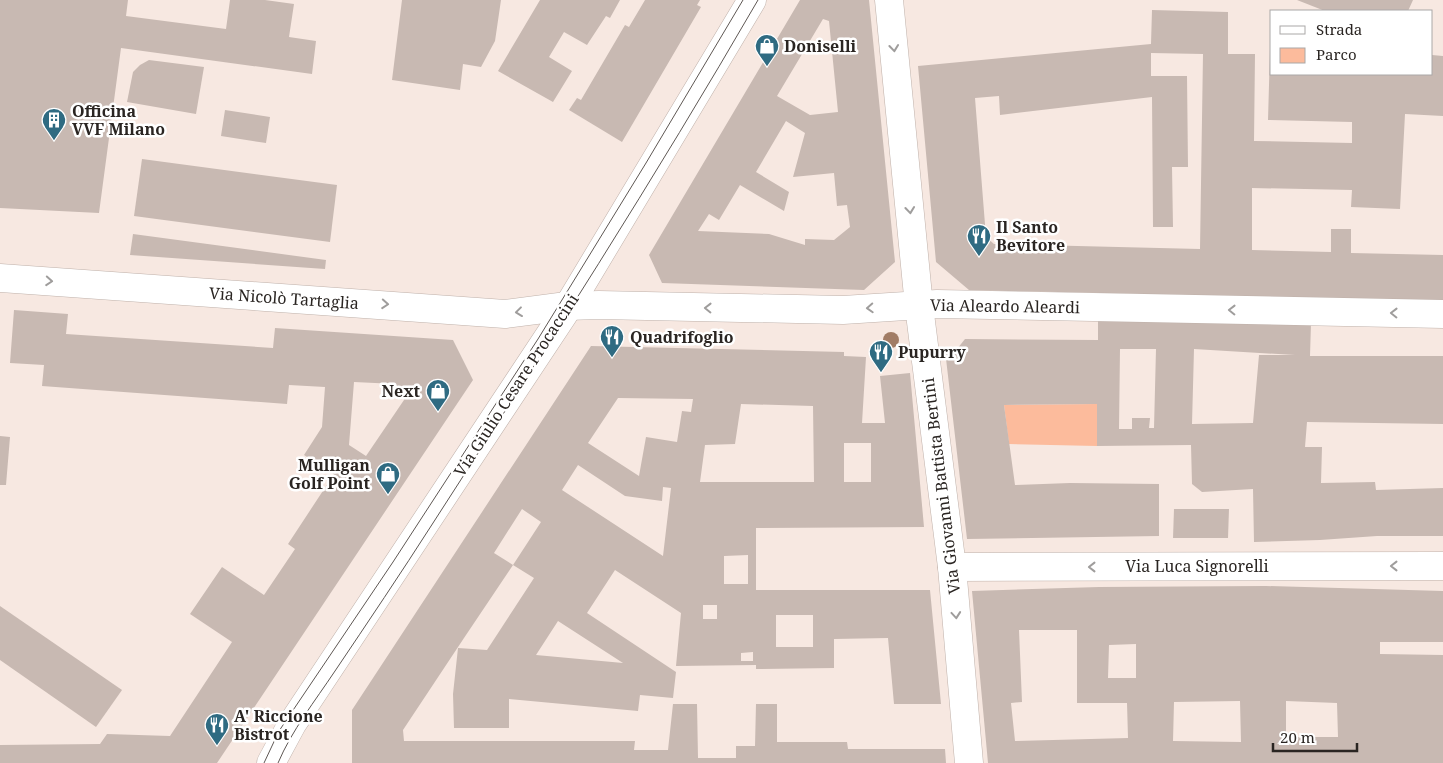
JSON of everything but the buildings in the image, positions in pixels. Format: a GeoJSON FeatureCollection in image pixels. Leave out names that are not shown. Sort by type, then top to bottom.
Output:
{"type":"FeatureCollection","features":[{"type":"Feature","properties":{"kind":"street","name":"Via Giulio Cesare Procaccini"},"geometry":{"type":"LineString","coordinates":[[271,763],[292,724],[558,323],[752,0]]}},
{"type":"Feature","properties":{"kind":"street","name":"Via Giovanni Battista Bertini"},"geometry":{"type":"LineString","coordinates":[[889,0],[919,306],[952,567],[968,763]]}},
{"type":"Feature","properties":{"kind":"street","name":"Via Nicolò Tartaglia"},"geometry":{"type":"LineString","coordinates":[[0,278],[444,308],[505,314],[567,306]]}},
{"type":"Feature","properties":{"kind":"street","name":"Via Aleardo Aleardi"},"geometry":{"type":"LineString","coordinates":[[567,306],[843,310],[937,304],[1443,314]]}},
{"type":"Feature","properties":{"kind":"street","name":"Via Luca Signorelli"},"geometry":{"type":"LineString","coordinates":[[952,567],[1443,566]]}},
{"type":"Feature","properties":{"kind":"green space"},"geometry":{"type":"Polygon","coordinates":[[[1097,404],[1097,446],[1009,444],[1004,405],[1097,404]]]}},
{"type":"Feature","properties":{"kind":"tram line"},"geometry":{"type":"LineString","coordinates":[[264,763],[279,731],[393,562],[538,339],[743,0]]}},
{"type":"Feature","properties":{"kind":"tram line"},"geometry":{"type":"LineString","coordinates":[[278,763],[297,727],[421,542],[598,264],[758,0]]}},
{"type":"Feature","properties":{"kind":"place","name":"Doniselli"},"geometry":{"type":"Point","coordinates":[767,67]}},
{"type":"Feature","properties":{"kind":"place","name":"Officina VVF Milano"},"geometry":{"type":"Point","coordinates":[54,141]}},
{"type":"Feature","properties":{"kind":"place","name":"Il Santo Bevitore"},"geometry":{"type":"Point","coordinates":[979,257]}},
{"type":"Feature","properties":{"kind":"place","name":"Quadrifoglio"},"geometry":{"type":"Point","coordinates":[612,358]}},
{"type":"Feature","properties":{"kind":"place","name":"Pupurry"},"geometry":{"type":"Point","coordinates":[881,373]}},
{"type":"Feature","properties":{"kind":"place","name":"Next"},"geometry":{"type":"Point","coordinates":[438,412]}},
{"type":"Feature","properties":{"kind":"place","name":"Mulligan Golf Point"},"geometry":{"type":"Point","coordinates":[388,495]}},
{"type":"Feature","properties":{"kind":"place","name":"A' Riccione Bistrot"},"geometry":{"type":"Point","coordinates":[217,746]}}]}
